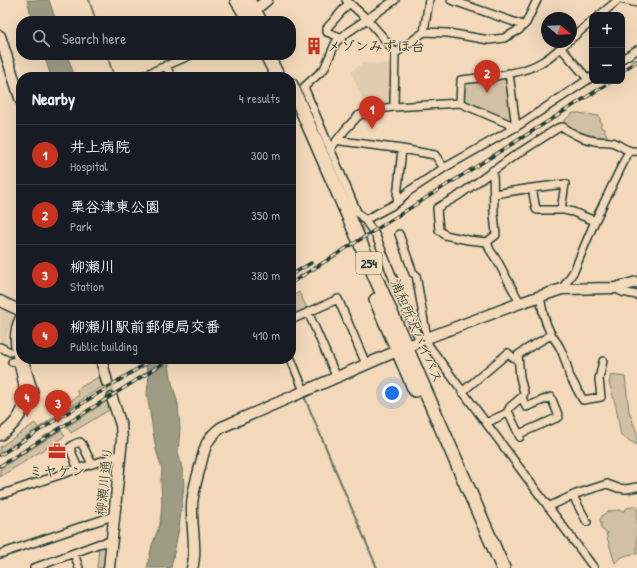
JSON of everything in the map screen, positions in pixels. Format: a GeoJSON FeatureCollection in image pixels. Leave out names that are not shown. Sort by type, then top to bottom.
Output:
{"type":"FeatureCollection","features":[{"type":"Feature","properties":{"kind":"highway"},"geometry":{"type":"LineString","coordinates":[[237,0],[252,13]]}},
{"type":"Feature","properties":{"kind":"highway"},"geometry":{"type":"LineString","coordinates":[[270,60],[276,72]]}},
{"type":"Feature","properties":{"kind":"highway"},"geometry":{"type":"LineString","coordinates":[[279,60],[285,72]]}},
{"type":"Feature","properties":{"kind":"highway","name":"浦和所沢バイパス"},"geometry":{"type":"LineString","coordinates":[[296,97],[494,568]]}},
{"type":"Feature","properties":{"kind":"highway","name":"浦和所沢バイパス"},"geometry":{"type":"LineString","coordinates":[[296,117],[503,568]]}},
{"type":"Feature","properties":{"kind":"street"},"geometry":{"type":"LineString","coordinates":[[252,13],[267,0]]}},
{"type":"Feature","properties":{"kind":"street"},"geometry":{"type":"LineString","coordinates":[[395,0],[336,42],[324,69],[304,87],[357,212],[365,220],[376,236],[395,283],[424,339],[594,568]]}},
{"type":"Feature","properties":{"kind":"street"},"geometry":{"type":"LineString","coordinates":[[424,32],[429,0]]}},
{"type":"Feature","properties":{"kind":"street"},"geometry":{"type":"LineString","coordinates":[[451,0],[520,24],[522,27]]}},
{"type":"Feature","properties":{"kind":"street"},"geometry":{"type":"LineString","coordinates":[[395,53],[424,32],[448,33],[489,40],[504,38],[518,30],[526,23],[537,0]]}},
{"type":"Feature","properties":{"kind":"street"},"geometry":{"type":"LineString","coordinates":[[604,12],[618,0]]}},
{"type":"Feature","properties":{"kind":"street"},"geometry":{"type":"LineString","coordinates":[[624,0],[637,4]]}},
{"type":"Feature","properties":{"kind":"street"},"geometry":{"type":"LineString","coordinates":[[342,38],[327,32],[327,28],[347,1],[367,19],[395,53],[394,107]]}},
{"type":"Feature","properties":{"kind":"street"},"geometry":{"type":"LineString","coordinates":[[577,34],[589,24]]}},
{"type":"Feature","properties":{"kind":"street"},"geometry":{"type":"LineString","coordinates":[[0,36],[16,86]]}},
{"type":"Feature","properties":{"kind":"street"},"geometry":{"type":"LineString","coordinates":[[460,103],[461,80],[509,73],[525,69],[540,63],[561,48],[589,77]]}},
{"type":"Feature","properties":{"kind":"street"},"geometry":{"type":"LineString","coordinates":[[625,57],[637,50]]}},
{"type":"Feature","properties":{"kind":"street"},"geometry":{"type":"LineString","coordinates":[[151,72],[178,60]]}},
{"type":"Feature","properties":{"kind":"street"},"geometry":{"type":"LineString","coordinates":[[166,65],[170,72]]}},
{"type":"Feature","properties":{"kind":"street"},"geometry":{"type":"LineString","coordinates":[[509,73],[516,127]]}},
{"type":"Feature","properties":{"kind":"street"},"geometry":{"type":"LineString","coordinates":[[365,220],[395,204],[409,191],[444,168],[516,127],[589,79]]}},
{"type":"Feature","properties":{"kind":"street"},"geometry":{"type":"LineString","coordinates":[[330,149],[358,116],[371,110],[394,107],[460,103],[516,127]]}},
{"type":"Feature","properties":{"kind":"street"},"geometry":{"type":"LineString","coordinates":[[493,170],[496,235],[487,242],[468,240],[442,233],[439,230],[436,209],[458,196],[493,170],[558,128],[563,128],[588,140],[610,142],[629,151],[637,152]]}},
{"type":"Feature","properties":{"kind":"street"},"geometry":{"type":"LineString","coordinates":[[338,139],[341,141],[435,155],[444,168]]}},
{"type":"Feature","properties":{"kind":"street"},"geometry":{"type":"LineString","coordinates":[[399,200],[397,198],[402,149]]}},
{"type":"Feature","properties":{"kind":"street"},"geometry":{"type":"LineString","coordinates":[[562,289],[574,271],[595,221],[629,151]]}},
{"type":"Feature","properties":{"kind":"street"},"geometry":{"type":"LineString","coordinates":[[494,194],[565,184],[561,210]]}},
{"type":"Feature","properties":{"kind":"street"},"geometry":{"type":"LineString","coordinates":[[532,188],[537,210],[561,210],[573,212],[595,221]]}},
{"type":"Feature","properties":{"kind":"street"},"geometry":{"type":"LineString","coordinates":[[399,234],[413,273],[416,275],[424,339]]}},
{"type":"Feature","properties":{"kind":"street"},"geometry":{"type":"LineString","coordinates":[[487,242],[520,303]]}},
{"type":"Feature","properties":{"kind":"street"},"geometry":{"type":"LineString","coordinates":[[192,568],[194,563],[192,512],[193,497],[204,453],[209,440],[216,431],[227,424],[337,378],[424,339],[520,303],[562,289],[615,288],[637,282]]}},
{"type":"Feature","properties":{"kind":"street"},"geometry":{"type":"LineString","coordinates":[[615,288],[622,292],[637,295]]}},
{"type":"Feature","properties":{"kind":"street"},"geometry":{"type":"LineString","coordinates":[[540,296],[544,319],[551,335],[560,348],[569,371],[569,375],[583,400],[601,397],[599,379],[602,361]]}},
{"type":"Feature","properties":{"kind":"street"},"geometry":{"type":"LineString","coordinates":[[296,318],[338,299],[366,364]]}},
{"type":"Feature","properties":{"kind":"street"},"geometry":{"type":"LineString","coordinates":[[0,301],[16,309]]}},
{"type":"Feature","properties":{"kind":"street"},"geometry":{"type":"LineString","coordinates":[[308,312],[337,378]]}},
{"type":"Feature","properties":{"kind":"street"},"geometry":{"type":"LineString","coordinates":[[1,432],[11,427],[21,406],[22,396],[11,357],[10,342],[16,324]]}},
{"type":"Feature","properties":{"kind":"street"},"geometry":{"type":"LineString","coordinates":[[486,423],[507,413],[510,406],[522,397],[524,393],[517,359],[519,354],[551,335]]}},
{"type":"Feature","properties":{"kind":"street"},"geometry":{"type":"LineString","coordinates":[[0,347],[11,357]]}},
{"type":"Feature","properties":{"kind":"street"},"geometry":{"type":"LineString","coordinates":[[462,392],[508,353],[517,359]]}},
{"type":"Feature","properties":{"kind":"street"},"geometry":{"type":"LineString","coordinates":[[102,364],[107,382]]}},
{"type":"Feature","properties":{"kind":"street"},"geometry":{"type":"LineString","coordinates":[[293,364],[304,391]]}},
{"type":"Feature","properties":{"kind":"street"},"geometry":{"type":"LineString","coordinates":[[508,411],[519,436],[559,417],[551,397],[526,407],[522,397]]}},
{"type":"Feature","properties":{"kind":"street","name":"柳瀬川通り"},"geometry":{"type":"LineString","coordinates":[[109,568],[122,440],[121,430],[112,398]]}},
{"type":"Feature","properties":{"kind":"street"},"geometry":{"type":"LineString","coordinates":[[78,469],[70,447],[80,442],[92,464]]}},
{"type":"Feature","properties":{"kind":"street"},"geometry":{"type":"LineString","coordinates":[[0,495],[121,455]]}},
{"type":"Feature","properties":{"kind":"street"},"geometry":{"type":"LineString","coordinates":[[548,507],[576,494],[607,484],[626,489],[637,487]]}},
{"type":"Feature","properties":{"kind":"street"},"geometry":{"type":"LineString","coordinates":[[573,496],[587,522]]}},
{"type":"Feature","properties":{"kind":"street"},"geometry":{"type":"LineString","coordinates":[[1,552],[102,520],[115,518]]}},
{"type":"Feature","properties":{"kind":"street"},"geometry":{"type":"LineString","coordinates":[[34,568],[48,566],[74,553],[98,544],[112,541]]}},
{"type":"Feature","properties":{"kind":"street"},"geometry":{"type":"LineString","coordinates":[[74,553],[79,568]]}},
{"type":"Feature","properties":{"kind":"shaded area"},"geometry":{"type":"Polygon","coordinates":[[[27,0],[49,0],[54,16],[32,16],[27,0]]]}},
{"type":"Feature","properties":{"kind":"shaded area"},"geometry":{"type":"Polygon","coordinates":[[[46,60],[69,60],[73,72],[49,72],[46,60]]]}},
{"type":"Feature","properties":{"kind":"shaded area"},"geometry":{"type":"Polygon","coordinates":[[[362,63],[391,64],[391,104],[366,108],[351,72],[362,63]]]}},
{"type":"Feature","properties":{"kind":"shaded area"},"geometry":{"type":"Polygon","coordinates":[[[506,77],[513,121],[512,123],[464,101],[464,85],[466,83],[506,77]]]}},
{"type":"Feature","properties":{"kind":"shaded area"},"geometry":{"type":"Polygon","coordinates":[[[573,113],[599,116],[601,128],[604,129],[609,140],[592,139],[560,125],[573,113]]]}},
{"type":"Feature","properties":{"kind":"shaded area"},"geometry":{"type":"Polygon","coordinates":[[[299,292],[307,308],[296,314],[296,294],[299,292]]]}},
{"type":"Feature","properties":{"kind":"shaded area"},"geometry":{"type":"Polygon","coordinates":[[[0,307],[11,313],[14,320],[7,333],[5,345],[3,347],[0,345],[0,307]]]}},
{"type":"Feature","properties":{"kind":"shaded area"},"geometry":{"type":"Polygon","coordinates":[[[145,364],[169,364],[178,404],[180,429],[178,452],[183,472],[184,486],[179,528],[171,568],[147,568],[152,545],[160,524],[162,504],[162,469],[156,450],[147,394],[149,375],[145,364]]]}},
{"type":"Feature","properties":{"kind":"shaded area"},"geometry":{"type":"Polygon","coordinates":[[[611,375],[625,377],[629,411],[637,433],[637,445],[621,436],[616,407],[609,382],[611,375]]]}},
{"type":"Feature","properties":{"kind":"shaded area"},"geometry":{"type":"Polygon","coordinates":[[[100,376],[103,386],[0,453],[0,447],[35,423],[38,428],[59,414],[57,410],[79,395],[76,390],[100,376]]]}},
{"type":"Feature","properties":{"kind":"shaded area"},"geometry":{"type":"Polygon","coordinates":[[[107,401],[109,410],[71,433],[67,427],[107,401]]]}},
{"type":"Feature","properties":{"kind":"shaded area"},"geometry":{"type":"Polygon","coordinates":[[[61,430],[65,436],[0,477],[0,469],[61,430]]]}},
{"type":"Feature","properties":{"kind":"shaded area"},"geometry":{"type":"Polygon","coordinates":[[[637,506],[637,554],[625,556],[615,563],[606,534],[609,533],[601,529],[600,520],[607,512],[617,510],[624,511],[627,508],[637,506]]]}},
{"type":"Feature","properties":{"kind":"shaded area"},"geometry":{"type":"Polygon","coordinates":[[[99,546],[106,546],[103,568],[97,568],[99,546]]]}},
{"type":"Feature","properties":{"kind":"waterway"},"geometry":{"type":"LineString","coordinates":[[89,0],[94,16]]}},
{"type":"Feature","properties":{"kind":"waterway"},"geometry":{"type":"LineString","coordinates":[[109,60],[112,72]]}},
{"type":"Feature","properties":{"kind":"waterway"},"geometry":{"type":"LineString","coordinates":[[304,396],[377,568]]}},
{"type":"Feature","properties":{"kind":"tunnel"},"geometry":{"type":"LineString","coordinates":[[107,382],[112,398]]}},
{"type":"Feature","properties":{"kind":"railway"},"geometry":{"type":"LineString","coordinates":[[625,69],[637,61]]}},
{"type":"Feature","properties":{"kind":"railway"},"geometry":{"type":"LineString","coordinates":[[296,280],[607,84]]}},
{"type":"Feature","properties":{"kind":"railway"},"geometry":{"type":"LineString","coordinates":[[296,272],[311,263]]}},
{"type":"Feature","properties":{"kind":"railway"},"geometry":{"type":"LineString","coordinates":[[0,455],[145,364]]}},
{"type":"Feature","properties":{"kind":"railway"},"geometry":{"type":"LineString","coordinates":[[0,466],[162,364]]}},
{"type":"Feature","properties":{"kind":"place","name":"メゾンみずほ台"},"geometry":{"type":"Point","coordinates":[314,46]}},
{"type":"Feature","properties":{"kind":"place","name":"栗谷津東公園"},"geometry":{"type":"Point","coordinates":[487,93]}},
{"type":"Feature","properties":{"kind":"place","name":"井上病院"},"geometry":{"type":"Point","coordinates":[372,129]}},
{"type":"Feature","properties":{"kind":"place","name":"柳瀬川駅前郵便局交番"},"geometry":{"type":"Point","coordinates":[27,417]}},
{"type":"Feature","properties":{"kind":"place","name":"柳瀬川"},"geometry":{"type":"Point","coordinates":[58,423]}},
{"type":"Feature","properties":{"kind":"place","name":"ミヤケン"},"geometry":{"type":"Point","coordinates":[57,451]}}]}
